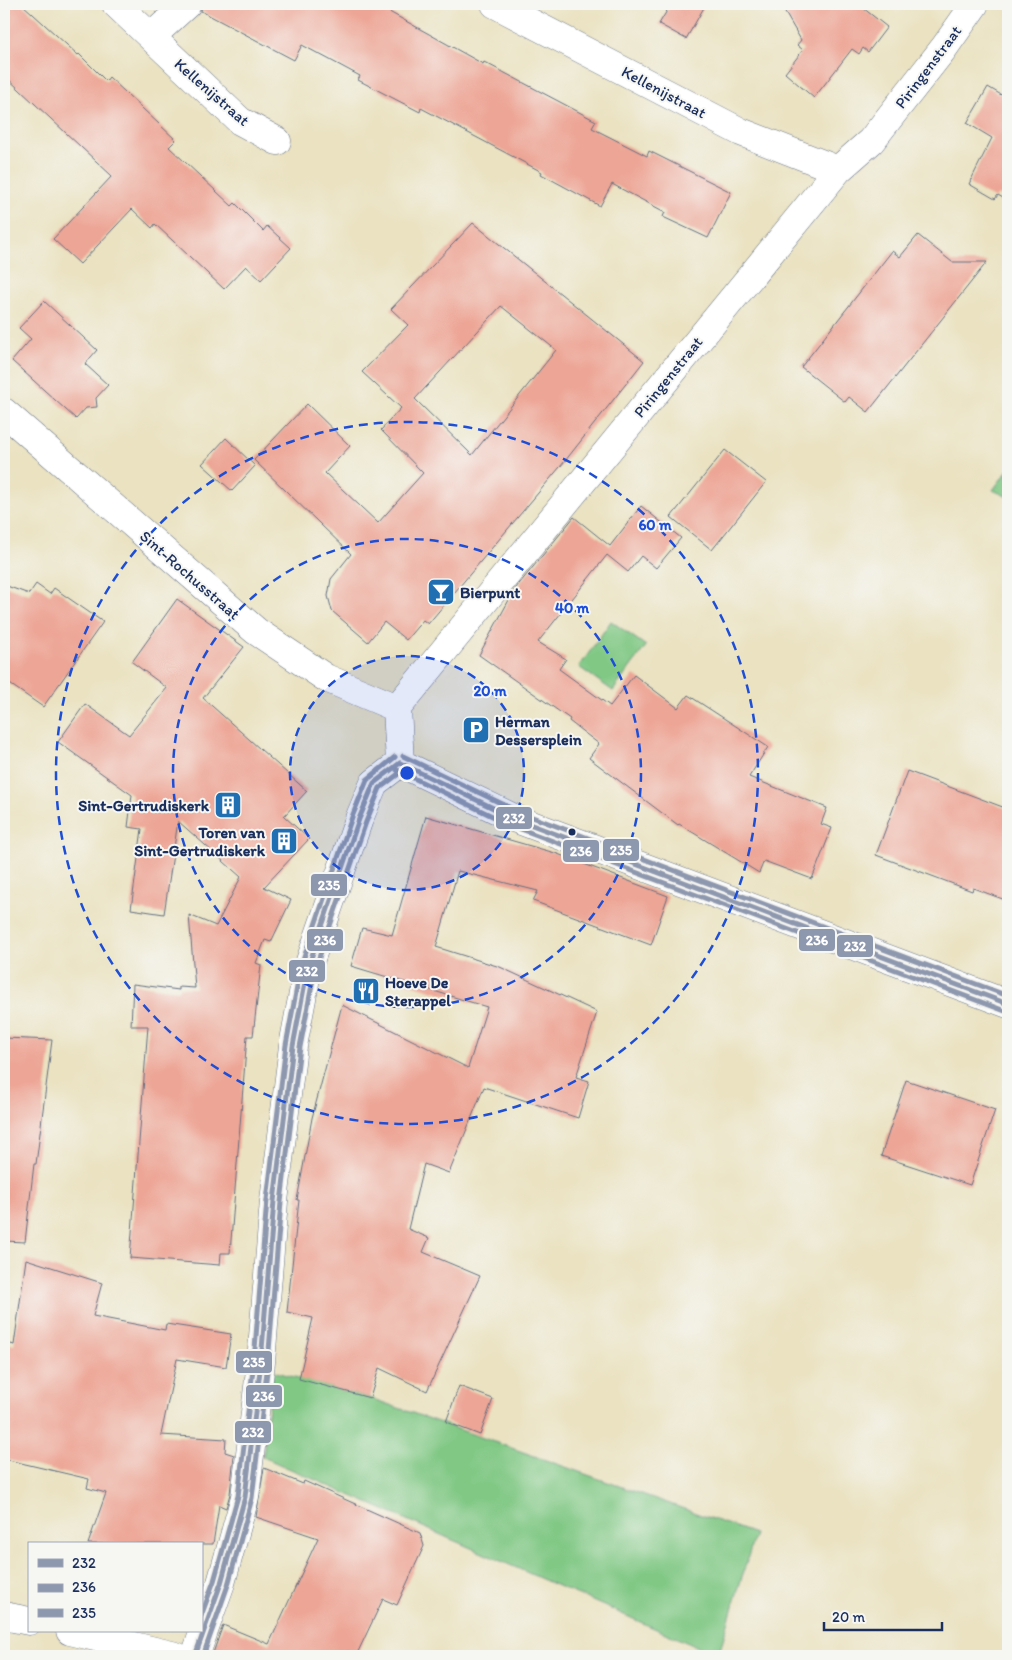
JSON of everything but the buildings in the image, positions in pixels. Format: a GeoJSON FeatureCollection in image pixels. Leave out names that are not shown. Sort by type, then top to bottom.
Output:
{"type":"FeatureCollection","features":[{"type":"Feature","properties":{"kind":"street","name":"Kellenijstraat"},"geometry":{"type":"LineString","coordinates":[[116,4],[240,121],[277,141]]}},
{"type":"Feature","properties":{"kind":"street"},"geometry":{"type":"LineString","coordinates":[[151,37],[187,4]]}},
{"type":"Feature","properties":{"kind":"street","name":"Kellenijstraat"},"geometry":{"type":"LineString","coordinates":[[495,4],[741,132],[838,170]]}},
{"type":"Feature","properties":{"kind":"street","name":"Piringenstraat"},"geometry":{"type":"LineString","coordinates":[[396,708],[838,170],[871,141],[944,48],[975,4]]}},
{"type":"Feature","properties":{"kind":"street","name":"Sint-Rochusstraat"},"geometry":{"type":"LineString","coordinates":[[4,412],[256,631],[326,678],[396,708]]}},
{"type":"Feature","properties":{"kind":"street"},"geometry":{"type":"LineString","coordinates":[[396,708],[400,763]]}},
{"type":"Feature","properties":{"kind":"street"},"geometry":{"type":"LineString","coordinates":[[400,763],[516,820],[1008,1004]]}},
{"type":"Feature","properties":{"kind":"street"},"geometry":{"type":"LineString","coordinates":[[195,1656],[221,1583],[245,1497],[261,1362],[276,1191],[294,1046],[308,966],[359,819],[374,783],[400,763]]}},
{"type":"Feature","properties":{"kind":"street"},"geometry":{"type":"LineString","coordinates":[[4,1616],[28,1621]]}},
{"type":"Feature","properties":{"kind":"street"},"geometry":{"type":"LineString","coordinates":[[74,1632],[176,1656]]}},
{"type":"Feature","properties":{"kind":"green space"},"geometry":{"type":"Polygon","coordinates":[[[1008,470],[1008,497],[993,490],[1008,470]]]}},
{"type":"Feature","properties":{"kind":"green space"},"geometry":{"type":"Polygon","coordinates":[[[611,621],[646,646],[613,691],[579,667],[611,621]]]}},
{"type":"Feature","properties":{"kind":"green space"},"geometry":{"type":"Polygon","coordinates":[[[273,1371],[370,1398],[755,1534],[718,1656],[263,1457],[273,1371]]]}},
{"type":"Feature","properties":{"kind":"transit line","name":"235"},"geometry":{"type":"LineString","coordinates":[[403,756],[519,812],[1008,996]]}},
{"type":"Feature","properties":{"kind":"transit line","name":"235"},"geometry":{"type":"LineString","coordinates":[[202,1613],[214,1581],[238,1496],[254,1361],[267,1200],[286,1045],[301,966],[352,817],[367,780],[395,757]]}},
{"type":"Feature","properties":{"kind":"transit line","name":"232"},"geometry":{"type":"LineString","coordinates":[[400,763],[516,819],[1008,1004]]}},
{"type":"Feature","properties":{"kind":"transit line","name":"232"},"geometry":{"type":"LineString","coordinates":[[195,1656],[221,1583],[245,1497],[261,1362],[274,1201],[293,1046],[308,967],[359,819],[374,783],[400,763]]}},
{"type":"Feature","properties":{"kind":"transit line","name":"236"},"geometry":{"type":"LineString","coordinates":[[203,1656],[228,1585],[252,1498],[268,1363],[281,1202],[300,1047],[315,969],[366,822],[380,788],[405,769]]}},
{"type":"Feature","properties":{"kind":"transit line","name":"236"},"geometry":{"type":"LineString","coordinates":[[397,770],[513,826],[1005,1011]]}},
{"type":"Feature","properties":{"kind":"place","name":"Bierpunt"},"geometry":{"type":"Point","coordinates":[441,592]}},
{"type":"Feature","properties":{"kind":"place","name":"Herman Dessersplein"},"geometry":{"type":"Point","coordinates":[476,730]}},
{"type":"Feature","properties":{"kind":"place","name":"Sint-Gertrudiskerk"},"geometry":{"type":"Point","coordinates":[228,805]}},
{"type":"Feature","properties":{"kind":"place","name":"Toren van Sint-Gertrudiskerk"},"geometry":{"type":"Point","coordinates":[284,841]}},
{"type":"Feature","properties":{"kind":"place","name":"Hoeve De Sterappel"},"geometry":{"type":"Point","coordinates":[366,991]}}]}
